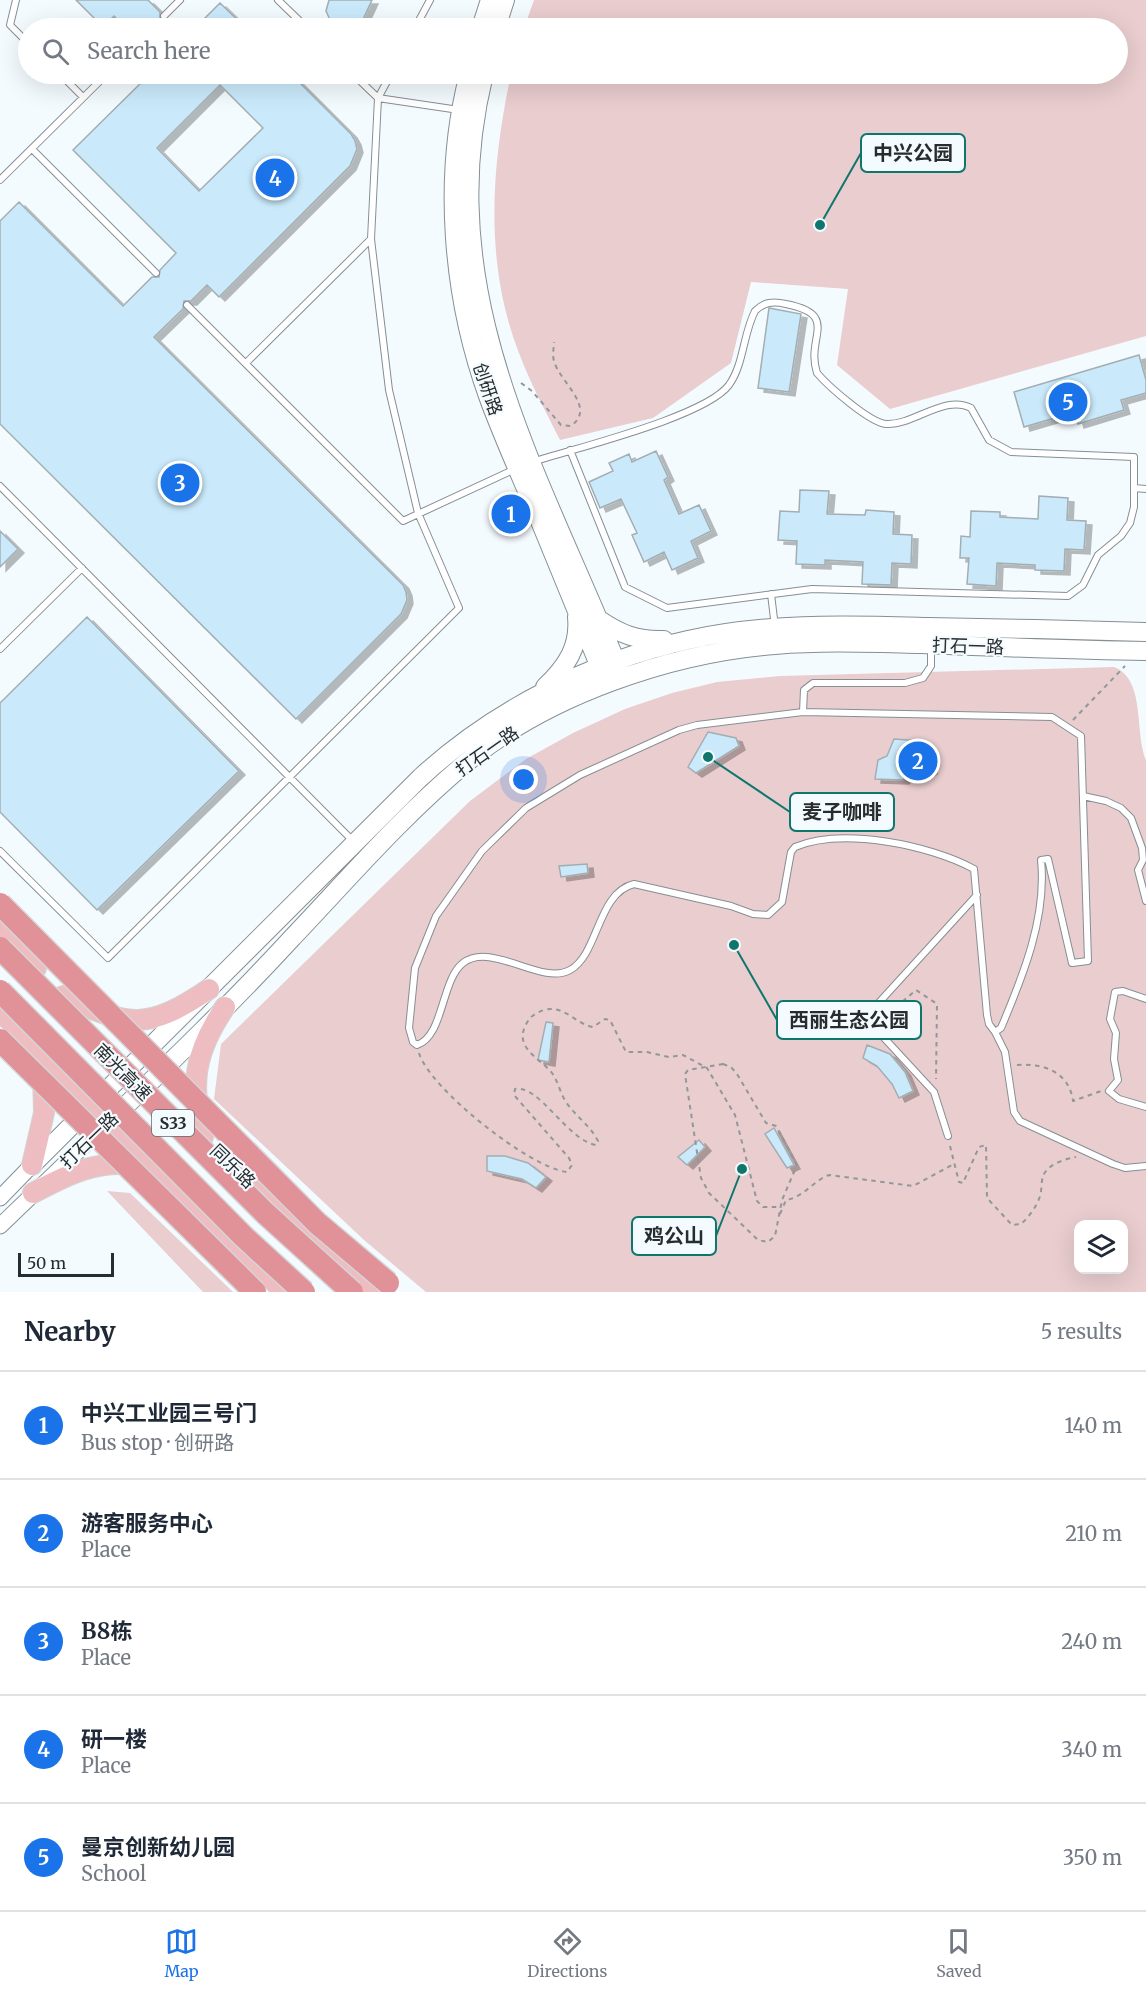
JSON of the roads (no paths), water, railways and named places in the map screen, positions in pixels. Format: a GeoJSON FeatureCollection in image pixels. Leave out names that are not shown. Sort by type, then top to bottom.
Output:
{"type":"FeatureCollection","features":[{"type":"Feature","properties":{"kind":"highway"},"geometry":{"type":"LineString","coordinates":[[0,903],[379,1287]]}},
{"type":"Feature","properties":{"kind":"highway","name":"南光高速"},"geometry":{"type":"LineString","coordinates":[[0,948],[265,1213],[352,1292]]}},
{"type":"Feature","properties":{"kind":"highway","name":"南光高速"},"geometry":{"type":"LineString","coordinates":[[0,991],[244,1237],[304,1292]]}},
{"type":"Feature","properties":{"kind":"highway"},"geometry":{"type":"LineString","coordinates":[[0,1040],[255,1292]]}},
{"type":"Feature","properties":{"kind":"main road"},"geometry":{"type":"LineString","coordinates":[[484,18],[490,0]]}},
{"type":"Feature","properties":{"kind":"main road"},"geometry":{"type":"LineString","coordinates":[[500,18],[506,0]]}},
{"type":"Feature","properties":{"kind":"main road","name":"创研路"},"geometry":{"type":"LineString","coordinates":[[469,84],[469,112],[455,201],[459,274],[465,313],[488,395],[525,465],[598,619],[608,665]]}},
{"type":"Feature","properties":{"kind":"main road","name":"创研路"},"geometry":{"type":"LineString","coordinates":[[469,112],[480,84]]}},
{"type":"Feature","properties":{"kind":"main road","name":"创研路"},"geometry":{"type":"LineString","coordinates":[[525,465],[576,607],[615,682]]}},
{"type":"Feature","properties":{"kind":"main road"},"geometry":{"type":"LineString","coordinates":[[535,697],[561,672],[574,648],[578,628],[576,607]]}},
{"type":"Feature","properties":{"kind":"main road"},"geometry":{"type":"LineString","coordinates":[[598,619],[623,635],[635,639],[690,639]]}},
{"type":"Feature","properties":{"kind":"main road","name":"打石一路"},"geometry":{"type":"LineString","coordinates":[[32,1166],[353,842],[463,740],[507,711],[535,697],[608,665],[690,639],[775,628],[857,625],[1146,632]]}},
{"type":"Feature","properties":{"kind":"main road","name":"打石一路"},"geometry":{"type":"LineString","coordinates":[[109,1121],[225,1007],[356,868],[466,763],[532,720],[615,682],[696,657],[776,645],[847,642],[1143,651]]}},
{"type":"Feature","properties":{"kind":"main road","name":"同乐路"},"geometry":{"type":"LineString","coordinates":[[0,932],[203,1137],[317,1245],[379,1287]]}},
{"type":"Feature","properties":{"kind":"main road"},"geometry":{"type":"LineString","coordinates":[[63,996],[98,1012],[133,1021],[167,1015],[208,989]]}},
{"type":"Feature","properties":{"kind":"main road"},"geometry":{"type":"LineString","coordinates":[[203,1137],[195,1094],[197,1069],[204,1041],[225,1007]]}},
{"type":"Feature","properties":{"kind":"main road"},"geometry":{"type":"LineString","coordinates":[[0,1011],[109,1121],[285,1292]]}},
{"type":"Feature","properties":{"kind":"main road"},"geometry":{"type":"LineString","coordinates":[[27,1038],[43,1071],[45,1095],[44,1113],[32,1166]]}},
{"type":"Feature","properties":{"kind":"main road"},"geometry":{"type":"LineString","coordinates":[[33,1193],[76,1170],[100,1164],[134,1165],[149,1169],[168,1179]]}},
{"type":"Feature","properties":{"kind":"street","name":"打石一路"},"geometry":{"type":"LineString","coordinates":[[0,1226],[109,1121]]}},
{"type":"Feature","properties":{"kind":"street","name":"打石一路"},"geometry":{"type":"LineString","coordinates":[[0,1197],[32,1166]]}},
{"type":"Feature","properties":{"kind":"lane"},"geometry":{"type":"LineString","coordinates":[[16,0],[10,25],[18,33]]}},
{"type":"Feature","properties":{"kind":"lane"},"geometry":{"type":"LineString","coordinates":[[164,16],[180,0]]}},
{"type":"Feature","properties":{"kind":"lane"},"geometry":{"type":"LineString","coordinates":[[278,0],[297,18]]}},
{"type":"Feature","properties":{"kind":"lane"},"geometry":{"type":"LineString","coordinates":[[420,18],[430,0]]}},
{"type":"Feature","properties":{"kind":"lane"},"geometry":{"type":"LineString","coordinates":[[70,84],[83,97]]}},
{"type":"Feature","properties":{"kind":"lane"},"geometry":{"type":"LineString","coordinates":[[0,180],[97,84]]}},
{"type":"Feature","properties":{"kind":"lane"},"geometry":{"type":"LineString","coordinates":[[363,84],[378,98],[469,112]]}},
{"type":"Feature","properties":{"kind":"lane"},"geometry":{"type":"LineString","coordinates":[[0,851],[108,958],[459,608],[418,513],[389,390],[371,239],[378,98],[386,84]]}},
{"type":"Feature","properties":{"kind":"lane"},"geometry":{"type":"LineString","coordinates":[[32,149],[156,273]]}},
{"type":"Feature","properties":{"kind":"lane"},"geometry":{"type":"LineString","coordinates":[[246,363],[371,239]]}},
{"type":"Feature","properties":{"kind":"lane"},"geometry":{"type":"LineString","coordinates":[[187,305],[403,520],[525,465],[570,450],[656,424],[713,399],[730,383],[735,373],[755,311],[761,305],[778,302],[811,311],[817,319],[819,328],[814,364],[817,373],[875,421],[893,424],[950,405],[965,405],[976,414],[989,440],[1011,452],[1134,457],[1133,515],[1126,530],[1098,555],[1083,585],[1068,596],[812,589],[667,608],[625,587],[570,450]]}},
{"type":"Feature","properties":{"kind":"lane"},"geometry":{"type":"LineString","coordinates":[[0,486],[353,842]]}},
{"type":"Feature","properties":{"kind":"lane"},"geometry":{"type":"LineString","coordinates":[[1134,488],[1146,489]]}},
{"type":"Feature","properties":{"kind":"lane"},"geometry":{"type":"LineString","coordinates":[[0,649],[82,568]]}},
{"type":"Feature","properties":{"kind":"lane"},"geometry":{"type":"LineString","coordinates":[[771,594],[775,628]]}},
{"type":"Feature","properties":{"kind":"lane"},"geometry":{"type":"LineString","coordinates":[[803,712],[804,690],[813,683],[905,683],[923,678],[931,666],[931,645]]}},
{"type":"Feature","properties":{"kind":"lane"},"geometry":{"type":"LineString","coordinates":[[995,1032],[1001,1028],[1022,976],[1040,910],[1043,889],[1041,860],[1048,859],[1072,963],[1088,961],[1081,736],[1052,717],[803,712],[697,725],[679,730],[580,775],[526,808],[471,864],[432,925],[415,968],[411,993],[410,1037],[417,1045],[424,1042],[432,1030],[458,968],[471,959],[489,958],[542,971],[566,972],[581,959],[613,900],[627,886],[634,884],[731,906],[753,914],[768,915],[782,902],[791,852],[802,843],[845,840],[882,842],[955,859],[974,869],[987,1015],[989,1024],[1005,1052],[1016,1116],[1088,1155],[1125,1168],[1146,1166]]}},
{"type":"Feature","properties":{"kind":"lane"},"geometry":{"type":"LineString","coordinates":[[1083,796],[1106,801],[1121,808],[1131,818],[1142,848],[1143,860],[1138,870],[1146,902]]}},
{"type":"Feature","properties":{"kind":"lane"},"geometry":{"type":"LineString","coordinates":[[948,1136],[934,1092],[874,1027],[874,1008],[977,895]]}},
{"type":"Feature","properties":{"kind":"lane"},"geometry":{"type":"LineString","coordinates":[[1146,999],[1118,990],[1113,998],[1110,1019],[1116,1034],[1114,1059],[1118,1080],[1109,1091],[1119,1099],[1146,1107]]}},
{"type":"Feature","properties":{"kind":"place","name":"研一楼"},"geometry":{"type":"Point","coordinates":[275,178]}},
{"type":"Feature","properties":{"kind":"place","name":"中兴公园"},"geometry":{"type":"Point","coordinates":[820,225]}},
{"type":"Feature","properties":{"kind":"place","name":"曼京创新幼儿园"},"geometry":{"type":"Point","coordinates":[1068,402]}},
{"type":"Feature","properties":{"kind":"place","name":"B8栋"},"geometry":{"type":"Point","coordinates":[180,483]}},
{"type":"Feature","properties":{"kind":"place","name":"中兴工业园三号门"},"geometry":{"type":"Point","coordinates":[511,514]}},
{"type":"Feature","properties":{"kind":"place","name":"麦子咖啡"},"geometry":{"type":"Point","coordinates":[708,757]}},
{"type":"Feature","properties":{"kind":"place","name":"游客服务中心"},"geometry":{"type":"Point","coordinates":[918,761]}},
{"type":"Feature","properties":{"kind":"place","name":"西丽生态公园"},"geometry":{"type":"Point","coordinates":[734,945]}},
{"type":"Feature","properties":{"kind":"place","name":"鸡公山"},"geometry":{"type":"Point","coordinates":[742,1169]}}]}
